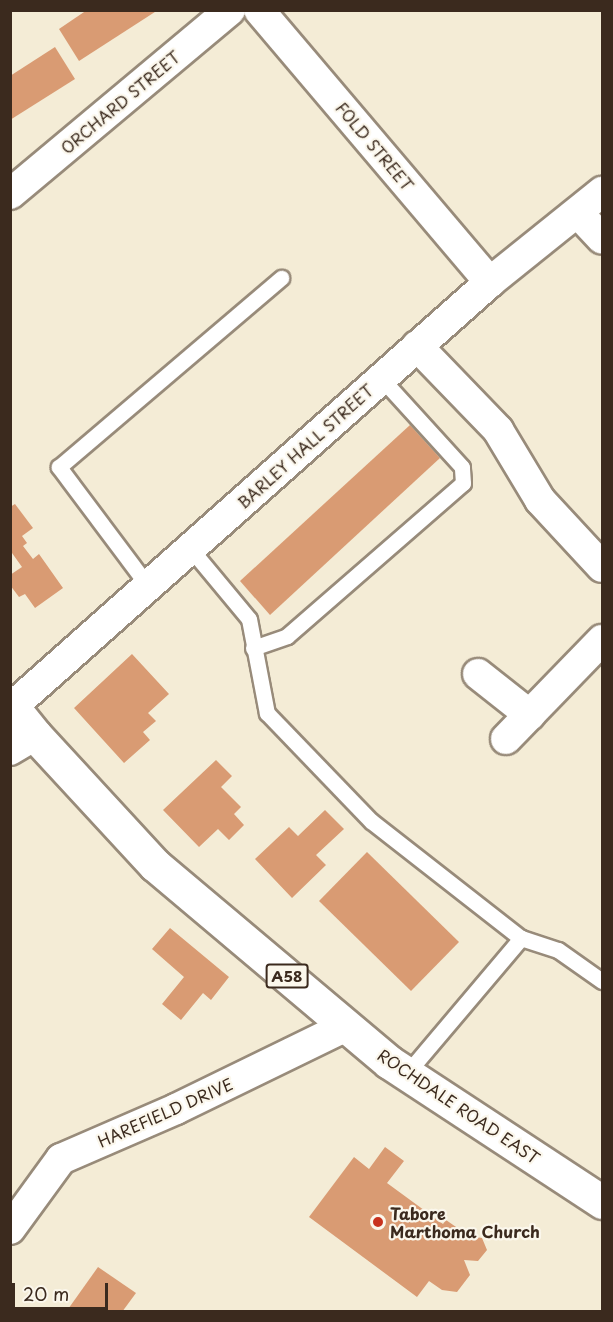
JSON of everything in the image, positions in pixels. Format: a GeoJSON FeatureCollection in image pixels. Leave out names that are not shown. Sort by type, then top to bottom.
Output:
{"type":"FeatureCollection","features":[{"type":"Feature","properties":{"kind":"highway","name":"ROCHDALE ROAD EAST"},"geometry":{"type":"LineString","coordinates":[[11,705],[23,743],[155,865],[346,1026],[407,1073],[603,1202]]}},
{"type":"Feature","properties":{"kind":"street","name":"FOLD STREET"},"geometry":{"type":"LineString","coordinates":[[259,10],[490,282]]}},
{"type":"Feature","properties":{"kind":"street","name":"ORCHARD STREET"},"geometry":{"type":"LineString","coordinates":[[10,194],[225,12]]}},
{"type":"Feature","properties":{"kind":"street","name":"BARLEY HALL STREET"},"geometry":{"type":"LineString","coordinates":[[11,705],[490,282],[603,192]]}},
{"type":"Feature","properties":{"kind":"street"},"geometry":{"type":"LineString","coordinates":[[578,213],[603,239]]}},
{"type":"Feature","properties":{"kind":"street"},"geometry":{"type":"LineString","coordinates":[[417,346],[498,430],[540,500],[603,567]]}},
{"type":"Feature","properties":{"kind":"street"},"geometry":{"type":"LineString","coordinates":[[506,739],[603,640]]}},
{"type":"Feature","properties":{"kind":"street"},"geometry":{"type":"LineString","coordinates":[[478,674],[530,715]]}},
{"type":"Feature","properties":{"kind":"street","name":"HAREFIELD DRIVE"},"geometry":{"type":"LineString","coordinates":[[10,1229],[61,1159],[176,1109],[346,1026]]}},
{"type":"Feature","properties":{"kind":"lane"},"geometry":{"type":"LineString","coordinates":[[148,586],[59,467],[281,278]]}},
{"type":"Feature","properties":{"kind":"lane"},"geometry":{"type":"LineString","coordinates":[[253,648],[287,636],[464,483],[462,467],[381,378]]}},
{"type":"Feature","properties":{"kind":"lane"},"geometry":{"type":"LineString","coordinates":[[190,548],[249,619],[267,713],[371,821],[520,938],[558,950],[603,981]]}},
{"type":"Feature","properties":{"kind":"lane"},"geometry":{"type":"LineString","coordinates":[[407,1073],[520,938]]}},
{"type":"Feature","properties":{"kind":"building"},"geometry":{"type":"Polygon","coordinates":[[[87,10],[158,10],[79,61],[59,29],[87,10]]]}},
{"type":"Feature","properties":{"kind":"building"},"geometry":{"type":"Polygon","coordinates":[[[55,47],[75,79],[10,120],[10,76],[55,47]]]}},
{"type":"Feature","properties":{"kind":"building"},"geometry":{"type":"Polygon","coordinates":[[[410,425],[440,458],[270,615],[240,581],[410,425]]]}},
{"type":"Feature","properties":{"kind":"building"},"geometry":{"type":"Polygon","coordinates":[[[15,504],[33,528],[22,536],[27,543],[23,546],[33,559],[39,554],[63,588],[35,608],[25,594],[19,597],[10,585],[10,575],[22,567],[12,553],[10,555],[10,507],[15,504]]]}},
{"type":"Feature","properties":{"kind":"building"},"geometry":{"type":"Polygon","coordinates":[[[132,654],[169,694],[148,713],[156,721],[143,732],[150,740],[124,763],[74,708],[132,654]]]}},
{"type":"Feature","properties":{"kind":"building"},"geometry":{"type":"Polygon","coordinates":[[[216,760],[232,776],[221,787],[241,807],[234,814],[244,825],[229,840],[218,829],[199,847],[163,810],[216,760]]]}},
{"type":"Feature","properties":{"kind":"building"},"geometry":{"type":"Polygon","coordinates":[[[325,810],[344,829],[316,855],[326,865],[292,898],[255,859],[289,827],[298,836],[325,810]]]}},
{"type":"Feature","properties":{"kind":"building"},"geometry":{"type":"Polygon","coordinates":[[[367,852],[459,942],[411,991],[319,901],[367,852]]]}},
{"type":"Feature","properties":{"kind":"building"},"geometry":{"type":"Polygon","coordinates":[[[170,928],[229,977],[211,1000],[203,993],[181,1020],[162,1004],[184,977],[152,949],[170,928]]]}},
{"type":"Feature","properties":{"kind":"building","name":"Tabore Marthoma Church"},"geometry":{"type":"Polygon","coordinates":[[[385,1147],[404,1161],[387,1183],[443,1224],[446,1220],[469,1236],[482,1238],[487,1250],[478,1261],[464,1260],[470,1275],[457,1292],[442,1290],[429,1281],[417,1297],[309,1217],[354,1157],[369,1169],[385,1147]]]}},
{"type":"Feature","properties":{"kind":"building"},"geometry":{"type":"Polygon","coordinates":[[[98,1267],[136,1293],[122,1312],[66,1312],[98,1267]]]}},
{"type":"Feature","properties":{"kind":"place","name":"Tabore Marthoma Church"},"geometry":{"type":"Point","coordinates":[378,1222]}}]}
